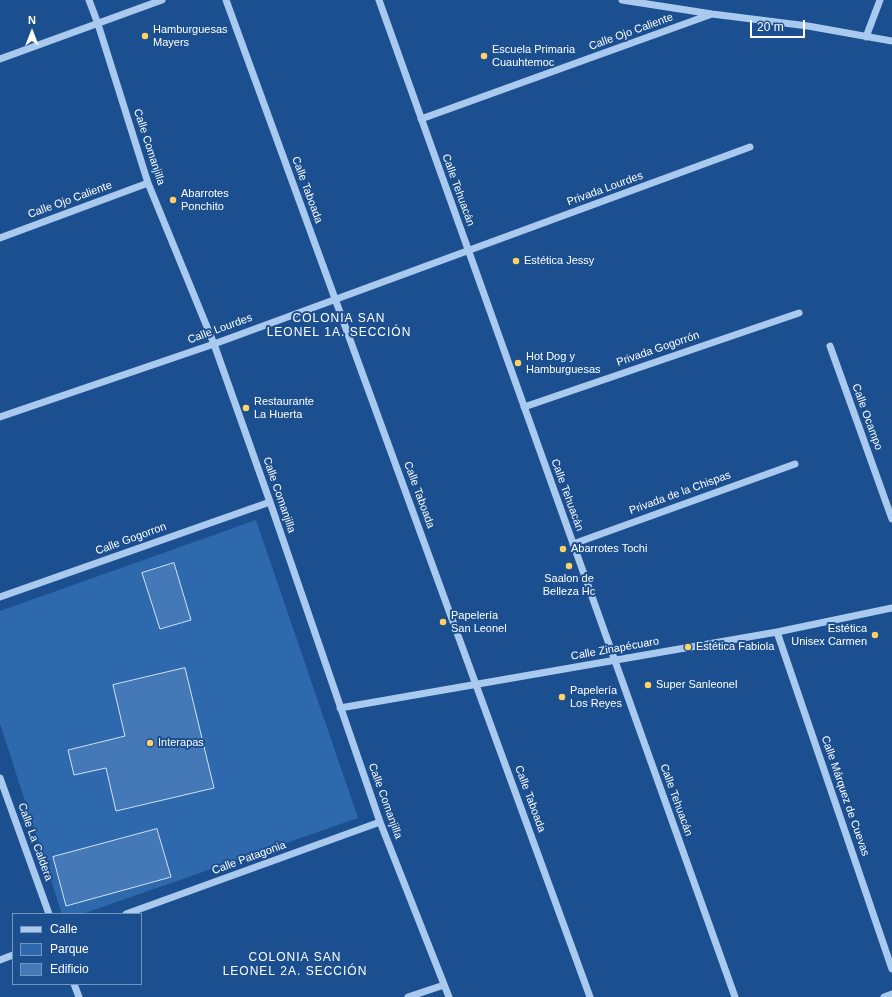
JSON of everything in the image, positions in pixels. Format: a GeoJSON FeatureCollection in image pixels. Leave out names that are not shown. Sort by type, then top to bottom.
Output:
{"type":"FeatureCollection","features":[{"type":"Feature","properties":{"kind":"street","name":"Calle Comanjilla"},"geometry":{"type":"LineString","coordinates":[[89,0],[98,24],[148,183],[214,344],[380,822],[448,997]]}},
{"type":"Feature","properties":{"kind":"street"},"geometry":{"type":"LineString","coordinates":[[0,59],[162,0]]}},
{"type":"Feature","properties":{"kind":"street","name":"Calle Taboada"},"geometry":{"type":"LineString","coordinates":[[226,0],[590,997]]}},
{"type":"Feature","properties":{"kind":"street","name":"Calle Tehuacán"},"geometry":{"type":"LineString","coordinates":[[379,0],[735,997]]}},
{"type":"Feature","properties":{"kind":"street"},"geometry":{"type":"LineString","coordinates":[[622,0],[712,14],[808,26],[892,41]]}},
{"type":"Feature","properties":{"kind":"street"},"geometry":{"type":"LineString","coordinates":[[866,37],[880,0]]}},
{"type":"Feature","properties":{"kind":"street","name":"Calle Ojo Caliente"},"geometry":{"type":"LineString","coordinates":[[421,119],[712,14]]}},
{"type":"Feature","properties":{"kind":"street","name":"Privada Lourdes"},"geometry":{"type":"LineString","coordinates":[[468,251],[750,147]]}},
{"type":"Feature","properties":{"kind":"street","name":"Calle Ojo Caliente"},"geometry":{"type":"LineString","coordinates":[[0,238],[148,183]]}},
{"type":"Feature","properties":{"kind":"street","name":"Calle Lourdes"},"geometry":{"type":"LineString","coordinates":[[0,417],[214,344],[468,251]]}},
{"type":"Feature","properties":{"kind":"street","name":"Privada Gogorrón"},"geometry":{"type":"LineString","coordinates":[[524,407],[799,313]]}},
{"type":"Feature","properties":{"kind":"street","name":"Calle Ocampo"},"geometry":{"type":"LineString","coordinates":[[830,346],[892,519]]}},
{"type":"Feature","properties":{"kind":"street","name":"Privada de la Chispas"},"geometry":{"type":"LineString","coordinates":[[573,544],[795,464]]}},
{"type":"Feature","properties":{"kind":"street","name":"Calle Gogorron"},"geometry":{"type":"LineString","coordinates":[[0,597],[270,502]]}},
{"type":"Feature","properties":{"kind":"street","name":"Calle Zinapécuaro"},"geometry":{"type":"LineString","coordinates":[[340,708],[777,632],[892,608]]}},
{"type":"Feature","properties":{"kind":"street","name":"Calle Márquez de Cuevas"},"geometry":{"type":"LineString","coordinates":[[777,632],[892,969]]}},
{"type":"Feature","properties":{"kind":"street","name":"Calle La Caldera"},"geometry":{"type":"LineString","coordinates":[[0,779],[49,913]]}},
{"type":"Feature","properties":{"kind":"street","name":"Calle Patagonia"},"geometry":{"type":"LineString","coordinates":[[129,913],[380,822]]}},
{"type":"Feature","properties":{"kind":"street"},"geometry":{"type":"LineString","coordinates":[[0,960],[12,955]]}},
{"type":"Feature","properties":{"kind":"street"},"geometry":{"type":"LineString","coordinates":[[74,985],[79,997]]}},
{"type":"Feature","properties":{"kind":"street"},"geometry":{"type":"LineString","coordinates":[[408,997],[444,985]]}},
{"type":"Feature","properties":{"kind":"street"},"geometry":{"type":"LineString","coordinates":[[884,997],[892,994]]}},
{"type":"Feature","properties":{"kind":"green space"},"geometry":{"type":"Polygon","coordinates":[[[256,520],[358,818],[85,913],[62,913],[0,724],[0,611],[256,520]]]}},
{"type":"Feature","properties":{"kind":"building"},"geometry":{"type":"Polygon","coordinates":[[[174,563],[191,620],[160,629],[142,573],[174,563]]]}},
{"type":"Feature","properties":{"kind":"building","name":"Interapas"},"geometry":{"type":"Polygon","coordinates":[[[185,668],[214,788],[116,811],[106,768],[74,775],[68,750],[125,736],[113,685],[185,668]]]}},
{"type":"Feature","properties":{"kind":"building"},"geometry":{"type":"Polygon","coordinates":[[[157,829],[171,877],[66,906],[53,857],[157,829]]]}},
{"type":"Feature","properties":{"kind":"place","name":"Hamburguesas Mayers"},"geometry":{"type":"Point","coordinates":[145,36]}},
{"type":"Feature","properties":{"kind":"place","name":"Escuela Primaria Cuauhtemoc"},"geometry":{"type":"Point","coordinates":[484,56]}},
{"type":"Feature","properties":{"kind":"place","name":"Abarrotes Ponchito"},"geometry":{"type":"Point","coordinates":[173,200]}},
{"type":"Feature","properties":{"kind":"place","name":"Estética Jessy"},"geometry":{"type":"Point","coordinates":[516,261]}},
{"type":"Feature","properties":{"kind":"place","name":"Hot Dog y Hamburguesas"},"geometry":{"type":"Point","coordinates":[518,363]}},
{"type":"Feature","properties":{"kind":"place","name":"Restaurante La Huerta"},"geometry":{"type":"Point","coordinates":[246,408]}},
{"type":"Feature","properties":{"kind":"place","name":"Abarrotes Tochi"},"geometry":{"type":"Point","coordinates":[563,549]}},
{"type":"Feature","properties":{"kind":"place","name":"Saalon de Belleza Hc"},"geometry":{"type":"Point","coordinates":[569,566]}},
{"type":"Feature","properties":{"kind":"place","name":"Papelería San Leonel"},"geometry":{"type":"Point","coordinates":[443,622]}},
{"type":"Feature","properties":{"kind":"place","name":"Estética Unisex Carmen"},"geometry":{"type":"Point","coordinates":[875,635]}},
{"type":"Feature","properties":{"kind":"place","name":"Estética Fabiola"},"geometry":{"type":"Point","coordinates":[688,647]}},
{"type":"Feature","properties":{"kind":"place","name":"Super Sanleonel"},"geometry":{"type":"Point","coordinates":[648,685]}},
{"type":"Feature","properties":{"kind":"place","name":"Papelería Los Reyes"},"geometry":{"type":"Point","coordinates":[562,697]}},
{"type":"Feature","properties":{"kind":"place","name":"Interapas"},"geometry":{"type":"Point","coordinates":[150,743]}},
{"type":"Feature","properties":{"kind":"district","name":"COLONIA SAN LEONEL 1A. SECCIÓN"},"geometry":{"type":"Point","coordinates":[339,326]}},
{"type":"Feature","properties":{"kind":"district","name":"COLONIA SAN LEONEL 2A. SECCIÓN"},"geometry":{"type":"Point","coordinates":[295,965]}}]}
